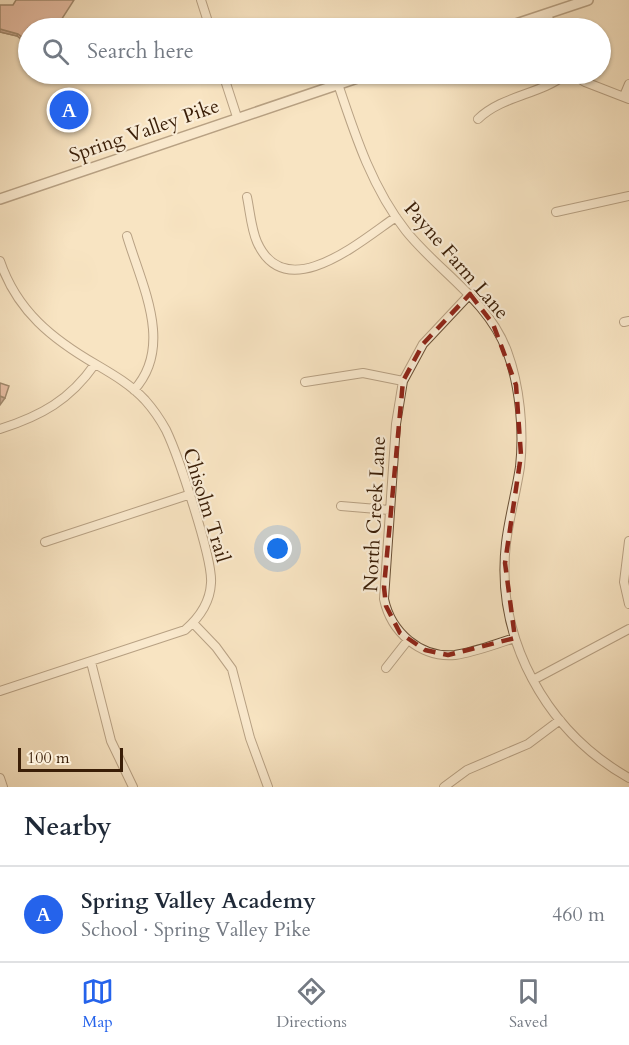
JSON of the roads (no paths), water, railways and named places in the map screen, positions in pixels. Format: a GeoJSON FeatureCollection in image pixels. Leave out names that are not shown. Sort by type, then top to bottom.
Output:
{"type":"FeatureCollection","features":[{"type":"Feature","properties":{"kind":"street"},"geometry":{"type":"LineString","coordinates":[[201,0],[207,18]]}},
{"type":"Feature","properties":{"kind":"street"},"geometry":{"type":"LineString","coordinates":[[535,18],[588,0]]}},
{"type":"Feature","properties":{"kind":"street"},"geometry":{"type":"LineString","coordinates":[[547,14],[548,18]]}},
{"type":"Feature","properties":{"kind":"street"},"geometry":{"type":"LineString","coordinates":[[226,84],[237,117]]}},
{"type":"Feature","properties":{"kind":"street","name":"Spring Valley Pike"},"geometry":{"type":"LineString","coordinates":[[0,199],[338,84]]}},
{"type":"Feature","properties":{"kind":"street","name":"Payne Farm Lane"},"geometry":{"type":"LineString","coordinates":[[338,84],[365,160],[396,217],[417,243],[470,294],[493,324],[507,350],[519,405],[521,455],[505,563],[507,602],[515,638],[533,680],[560,720],[583,745],[629,778]]}},
{"type":"Feature","properties":{"kind":"street"},"geometry":{"type":"LineString","coordinates":[[478,119],[493,107],[552,84]]}},
{"type":"Feature","properties":{"kind":"street"},"geometry":{"type":"LineString","coordinates":[[590,84],[626,97],[629,84]]}},
{"type":"Feature","properties":{"kind":"street"},"geometry":{"type":"LineString","coordinates":[[556,212],[629,196]]}},
{"type":"Feature","properties":{"kind":"street"},"geometry":{"type":"LineString","coordinates":[[247,197],[255,236],[262,250],[280,265],[295,270],[322,265],[396,217]]}},
{"type":"Feature","properties":{"kind":"street"},"geometry":{"type":"LineString","coordinates":[[127,236],[155,336],[151,366],[135,390]]}},
{"type":"Feature","properties":{"kind":"street","name":"Chisolm Trail"},"geometry":{"type":"LineString","coordinates":[[0,261],[17,297],[38,324],[63,345],[135,390],[153,409],[166,430],[211,570],[208,599],[193,623],[173,636],[0,691]]}},
{"type":"Feature","properties":{"kind":"street","name":"North Creek Lane"},"geometry":{"type":"LineString","coordinates":[[408,640],[395,627],[384,599],[397,412],[403,381],[423,344],[470,294]]}},
{"type":"Feature","properties":{"kind":"street"},"geometry":{"type":"LineString","coordinates":[[0,429],[51,409],[75,389],[94,364]]}},
{"type":"Feature","properties":{"kind":"street"},"geometry":{"type":"LineString","coordinates":[[305,382],[363,373],[403,381]]}},
{"type":"Feature","properties":{"kind":"street"},"geometry":{"type":"LineString","coordinates":[[45,542],[188,495]]}},
{"type":"Feature","properties":{"kind":"street"},"geometry":{"type":"LineString","coordinates":[[340,506],[389,510]]}},
{"type":"Feature","properties":{"kind":"street"},"geometry":{"type":"LineString","coordinates":[[629,541],[624,582],[629,604]]}},
{"type":"Feature","properties":{"kind":"street"},"geometry":{"type":"LineString","coordinates":[[193,623],[216,647],[232,669],[250,738],[268,787]]}},
{"type":"Feature","properties":{"kind":"street"},"geometry":{"type":"LineString","coordinates":[[533,680],[629,629]]}},
{"type":"Feature","properties":{"kind":"street"},"geometry":{"type":"LineString","coordinates":[[386,668],[408,640],[425,650],[454,655],[515,638]]}},
{"type":"Feature","properties":{"kind":"street"},"geometry":{"type":"LineString","coordinates":[[91,662],[111,741],[133,787]]}},
{"type":"Feature","properties":{"kind":"street"},"geometry":{"type":"LineString","coordinates":[[444,787],[467,770],[528,744],[560,720]]}},
{"type":"Feature","properties":{"kind":"street"},"geometry":{"type":"LineString","coordinates":[[0,778],[3,787]]}},
{"type":"Feature","properties":{"kind":"place","name":"Spring Valley Academy"},"geometry":{"type":"Point","coordinates":[69,110]}}]}
